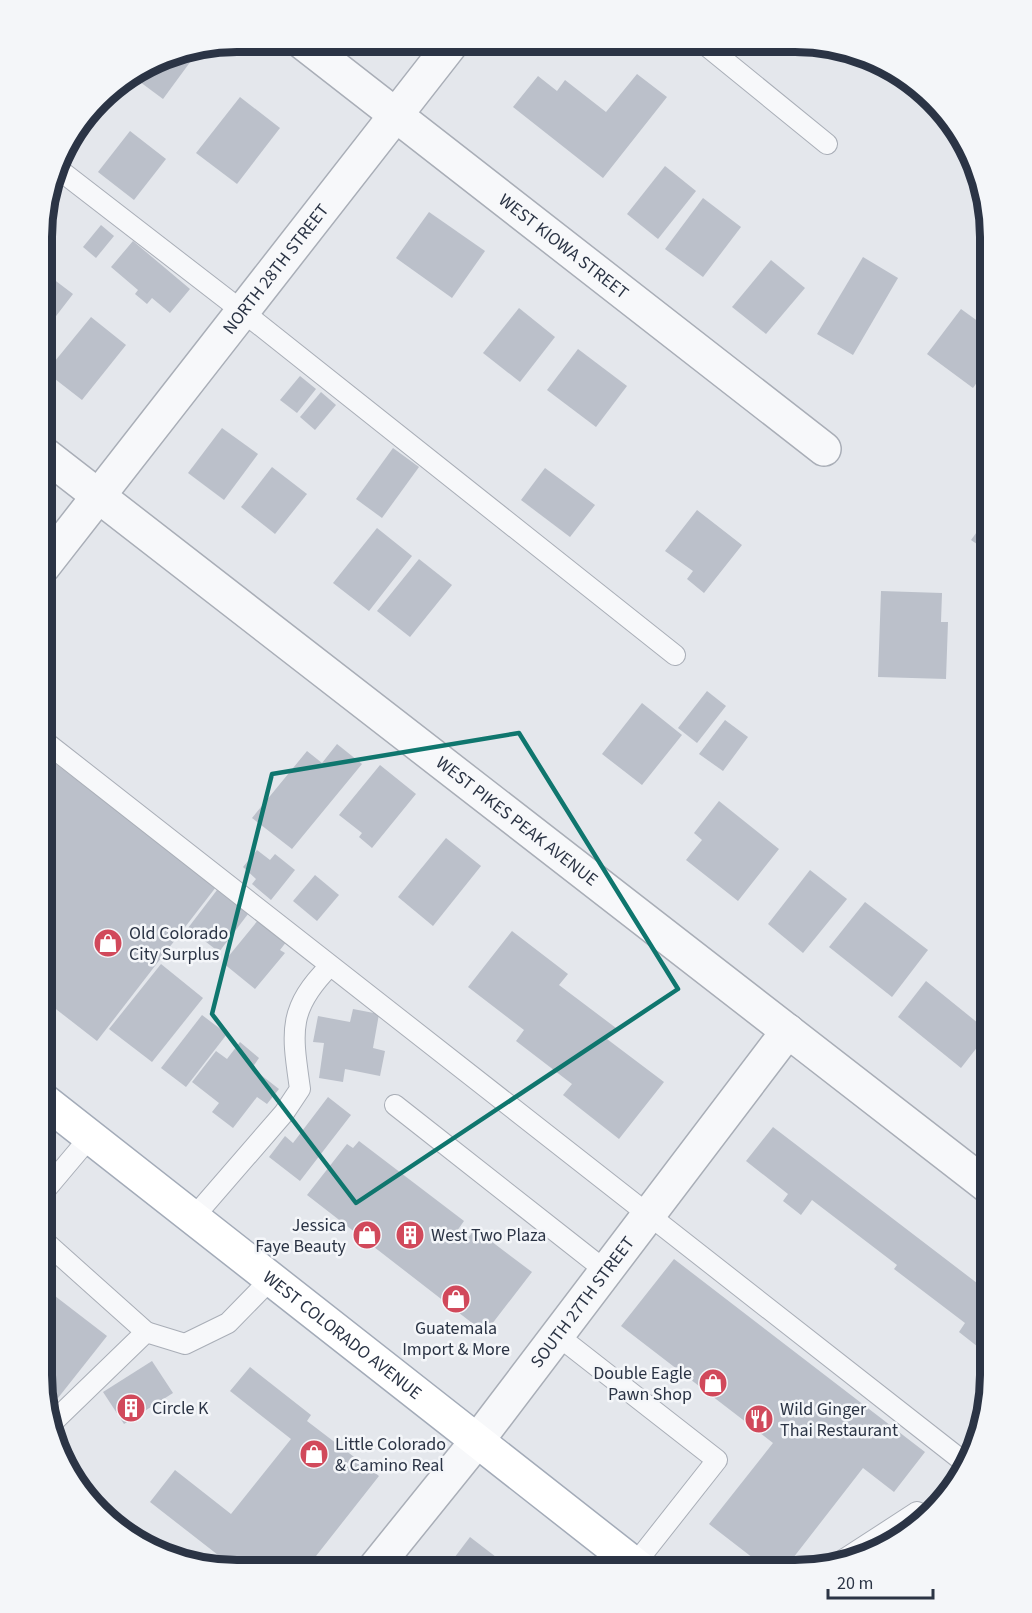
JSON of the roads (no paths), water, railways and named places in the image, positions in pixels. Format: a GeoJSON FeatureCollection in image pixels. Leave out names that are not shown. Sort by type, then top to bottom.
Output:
{"type":"FeatureCollection","features":[{"type":"Feature","properties":{"kind":"main road","name":"WEST COLORADO AVENUE"},"geometry":{"type":"LineString","coordinates":[[53,1108],[630,1560]]}},
{"type":"Feature","properties":{"kind":"street","name":"WEST KIOWA STREET"},"geometry":{"type":"LineString","coordinates":[[316,53],[824,449]]}},
{"type":"Feature","properties":{"kind":"street","name":"NORTH 28TH STREET"},"geometry":{"type":"LineString","coordinates":[[53,554],[444,53]]}},
{"type":"Feature","properties":{"kind":"street","name":"WEST PIKES PEAK AVENUE"},"geometry":{"type":"LineString","coordinates":[[53,461],[979,1180]]}},
{"type":"Feature","properties":{"kind":"street","name":"SOUTH 27TH STREET"},"geometry":{"type":"LineString","coordinates":[[382,1560],[477,1441],[788,1030]]}},
{"type":"Feature","properties":{"kind":"lane"},"geometry":{"type":"LineString","coordinates":[[715,53],[827,144]]}},
{"type":"Feature","properties":{"kind":"lane"},"geometry":{"type":"LineString","coordinates":[[64,173],[242,311],[675,654]]}},
{"type":"Feature","properties":{"kind":"lane"},"geometry":{"type":"LineString","coordinates":[[53,748],[959,1458]]}},
{"type":"Feature","properties":{"kind":"lane"},"geometry":{"type":"LineString","coordinates":[[193,1218],[284,1113],[300,1089],[293,1044],[296,1014],[311,985],[330,966]]}},
{"type":"Feature","properties":{"kind":"lane"},"geometry":{"type":"LineString","coordinates":[[395,1105],[606,1270]]}},
{"type":"Feature","properties":{"kind":"lane"},"geometry":{"type":"LineString","coordinates":[[53,1181],[90,1137]]}},
{"type":"Feature","properties":{"kind":"lane"},"geometry":{"type":"LineString","coordinates":[[53,1249],[146,1332],[186,1344],[228,1323],[271,1279]]}},
{"type":"Feature","properties":{"kind":"lane"},"geometry":{"type":"LineString","coordinates":[[58,1418],[146,1332]]}},
{"type":"Feature","properties":{"kind":"lane"},"geometry":{"type":"LineString","coordinates":[[557,1335],[717,1460],[644,1560]]}},
{"type":"Feature","properties":{"kind":"lane"},"geometry":{"type":"LineString","coordinates":[[864,1546],[918,1512]]}},
{"type":"Feature","properties":{"kind":"place","name":"Old Colorado City Surplus"},"geometry":{"type":"Point","coordinates":[108,943]}},
{"type":"Feature","properties":{"kind":"place","name":"Jessica Faye Beauty"},"geometry":{"type":"Point","coordinates":[367,1235]}},
{"type":"Feature","properties":{"kind":"place","name":"West Two Plaza"},"geometry":{"type":"Point","coordinates":[410,1235]}},
{"type":"Feature","properties":{"kind":"place","name":"Guatemala Import & More"},"geometry":{"type":"Point","coordinates":[456,1299]}},
{"type":"Feature","properties":{"kind":"place","name":"Double Eagle Pawn Shop"},"geometry":{"type":"Point","coordinates":[713,1383]}},
{"type":"Feature","properties":{"kind":"place","name":"Circle K"},"geometry":{"type":"Point","coordinates":[131,1408]}},
{"type":"Feature","properties":{"kind":"place","name":"Wild Ginger Thai Restaurant"},"geometry":{"type":"Point","coordinates":[759,1419]}},
{"type":"Feature","properties":{"kind":"place","name":"Little Colorado & Camino Real"},"geometry":{"type":"Point","coordinates":[314,1454]}}]}
